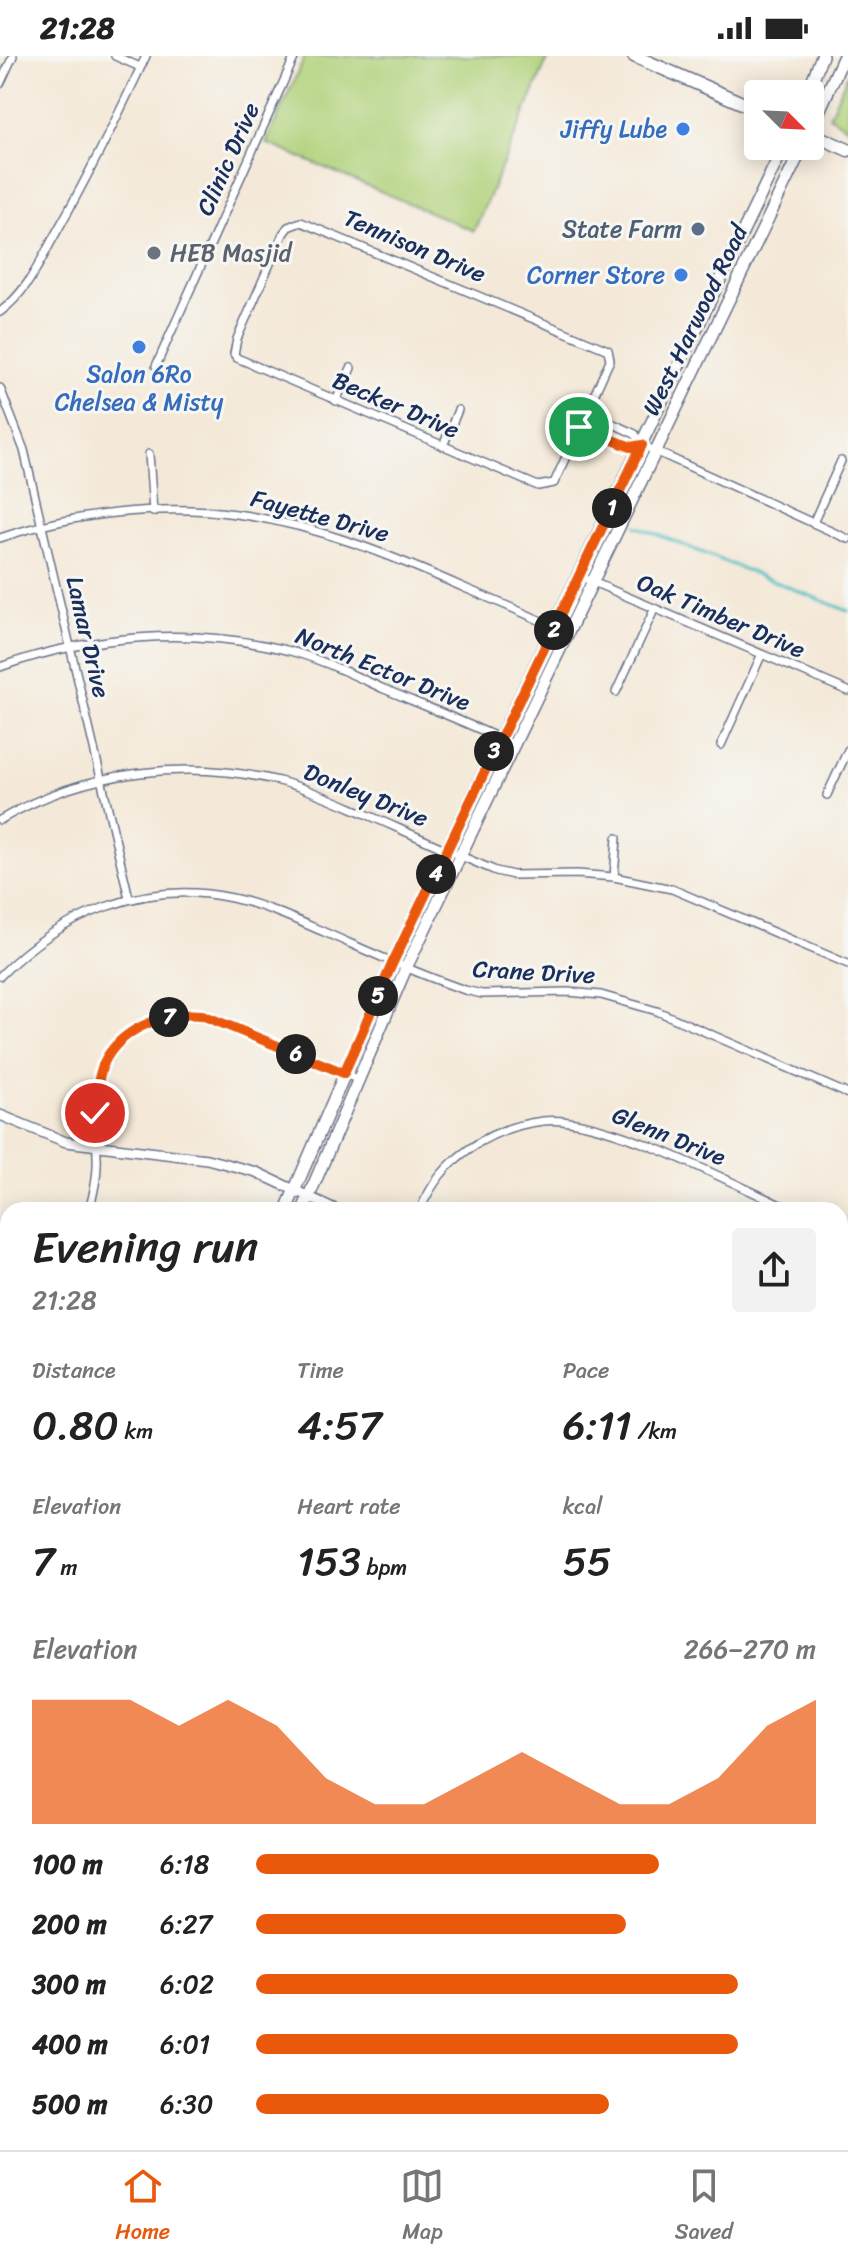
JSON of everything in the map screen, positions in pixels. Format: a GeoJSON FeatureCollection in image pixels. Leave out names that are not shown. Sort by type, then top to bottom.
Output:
{"type":"FeatureCollection","features":[{"type":"Feature","properties":{"kind":"main road"},"geometry":{"type":"LineString","coordinates":[[634,56],[744,104]]}},
{"type":"Feature","properties":{"kind":"main road"},"geometry":{"type":"LineString","coordinates":[[813,80],[822,56]]}},
{"type":"Feature","properties":{"kind":"main road"},"geometry":{"type":"LineString","coordinates":[[824,101],[844,56]]}},
{"type":"Feature","properties":{"kind":"main road"},"geometry":{"type":"LineString","coordinates":[[824,139],[848,150]]}},
{"type":"Feature","properties":{"kind":"main road","name":"West Harwood Road"},"geometry":{"type":"LineString","coordinates":[[289,1202],[393,962],[777,160]]}},
{"type":"Feature","properties":{"kind":"main road","name":"West Harwood Road"},"geometry":{"type":"LineString","coordinates":[[307,1202],[406,968],[796,160]]}},
{"type":"Feature","properties":{"kind":"main road"},"geometry":{"type":"LineString","coordinates":[[727,267],[741,276]]}},
{"type":"Feature","properties":{"kind":"street"},"geometry":{"type":"LineString","coordinates":[[0,84],[13,56]]}},
{"type":"Feature","properties":{"kind":"street"},"geometry":{"type":"LineString","coordinates":[[115,56],[140,67]]}},
{"type":"Feature","properties":{"kind":"street"},"geometry":{"type":"LineString","coordinates":[[0,312],[16,300],[34,276],[91,172],[146,56]]}},
{"type":"Feature","properties":{"kind":"street","name":"Clinic Drive"},"geometry":{"type":"LineString","coordinates":[[156,366],[295,56]]}},
{"type":"Feature","properties":{"kind":"street","name":"Tennison Drive"},"geometry":{"type":"LineString","coordinates":[[234,354],[237,339],[283,234],[294,223],[301,222],[608,350],[610,360],[586,411]]}},
{"type":"Feature","properties":{"kind":"street","name":"Becker Drive"},"geometry":{"type":"LineString","coordinates":[[234,354],[247,363],[538,486],[554,483],[579,427]]}},
{"type":"Feature","properties":{"kind":"street"},"geometry":{"type":"LineString","coordinates":[[336,401],[351,368]]}},
{"type":"Feature","properties":{"kind":"street","name":"Lamar Drive"},"geometry":{"type":"LineString","coordinates":[[0,388],[24,450],[129,898]]}},
{"type":"Feature","properties":{"kind":"street"},"geometry":{"type":"LineString","coordinates":[[443,446],[458,410]]}},
{"type":"Feature","properties":{"kind":"street"},"geometry":{"type":"LineString","coordinates":[[642,445],[631,447],[579,427],[586,411],[635,434],[642,445],[655,452],[848,539]]}},
{"type":"Feature","properties":{"kind":"street"},"geometry":{"type":"LineString","coordinates":[[149,454],[153,512]]}},
{"type":"Feature","properties":{"kind":"street"},"geometry":{"type":"LineString","coordinates":[[813,523],[841,461]]}},
{"type":"Feature","properties":{"kind":"street","name":"Fayette Drive"},"geometry":{"type":"LineString","coordinates":[[0,538],[42,525],[153,512],[233,513],[274,520],[339,538],[399,559],[568,634]]}},
{"type":"Feature","properties":{"kind":"street","name":"Oak Timber Drive"},"geometry":{"type":"LineString","coordinates":[[579,576],[848,691]]}},
{"type":"Feature","properties":{"kind":"street"},"geometry":{"type":"LineString","coordinates":[[616,692],[654,610]]}},
{"type":"Feature","properties":{"kind":"street","name":"North Ector Drive"},"geometry":{"type":"LineString","coordinates":[[0,667],[70,646],[155,636],[190,636],[283,649],[333,666],[512,744]]}},
{"type":"Feature","properties":{"kind":"street"},"geometry":{"type":"LineString","coordinates":[[721,745],[761,656]]}},
{"type":"Feature","properties":{"kind":"street"},"geometry":{"type":"LineString","coordinates":[[827,795],[848,750]]}},
{"type":"Feature","properties":{"kind":"street","name":"Donley Drive"},"geometry":{"type":"LineString","coordinates":[[0,820],[75,786],[141,772],[183,769],[253,776],[331,799],[496,871],[513,875],[614,877],[672,889],[848,964]]}},
{"type":"Feature","properties":{"kind":"street"},"geometry":{"type":"LineString","coordinates":[[614,877],[617,838]]}},
{"type":"Feature","properties":{"kind":"street","name":"Crane Drive"},"geometry":{"type":"LineString","coordinates":[[0,976],[30,947],[55,930],[80,916],[129,898],[188,893],[231,897],[278,912],[406,968],[465,990],[482,994],[568,992],[601,995],[657,1011],[848,1094]]}},
{"type":"Feature","properties":{"kind":"street"},"geometry":{"type":"LineString","coordinates":[[91,1202],[97,1085],[107,1057],[128,1035],[166,1017],[202,1015],[357,1079]]}},
{"type":"Feature","properties":{"kind":"street"},"geometry":{"type":"LineString","coordinates":[[0,1115],[54,1139],[96,1147],[207,1159],[256,1172],[323,1202]]}},
{"type":"Feature","properties":{"kind":"street","name":"Glenn Drive"},"geometry":{"type":"LineString","coordinates":[[424,1202],[431,1186],[449,1163],[492,1135],[544,1121],[615,1133],[773,1202]]}},
{"type":"Feature","properties":{"kind":"green space"},"geometry":{"type":"Polygon","coordinates":[[[305,56],[549,56],[474,231],[266,143],[305,56]]]}},
{"type":"Feature","properties":{"kind":"green space"},"geometry":{"type":"Polygon","coordinates":[[[848,73],[848,128],[829,116],[848,73]]]}},
{"type":"Feature","properties":{"kind":"waterway"},"geometry":{"type":"LineString","coordinates":[[636,526],[848,611]]}},
{"type":"Feature","properties":{"kind":"place","name":"Jiffy Lube"},"geometry":{"type":"Point","coordinates":[683,129]}},
{"type":"Feature","properties":{"kind":"place","name":"State Farm"},"geometry":{"type":"Point","coordinates":[698,229]}},
{"type":"Feature","properties":{"kind":"place","name":"HEB Masjid"},"geometry":{"type":"Point","coordinates":[154,253]}},
{"type":"Feature","properties":{"kind":"place","name":"Corner Store"},"geometry":{"type":"Point","coordinates":[681,275]}},
{"type":"Feature","properties":{"kind":"place","name":"Salon 6Ro Chelsea & Misty"},"geometry":{"type":"Point","coordinates":[139,347]}},
{"type":"Feature","properties":{"kind":"route"},"geometry":{"type":"LineString","coordinates":[[95,1113],[97,1085],[107,1057],[138,1029],[178,1015],[202,1015],[344,1073],[393,962],[642,445],[631,447],[579,427]]}}]}
